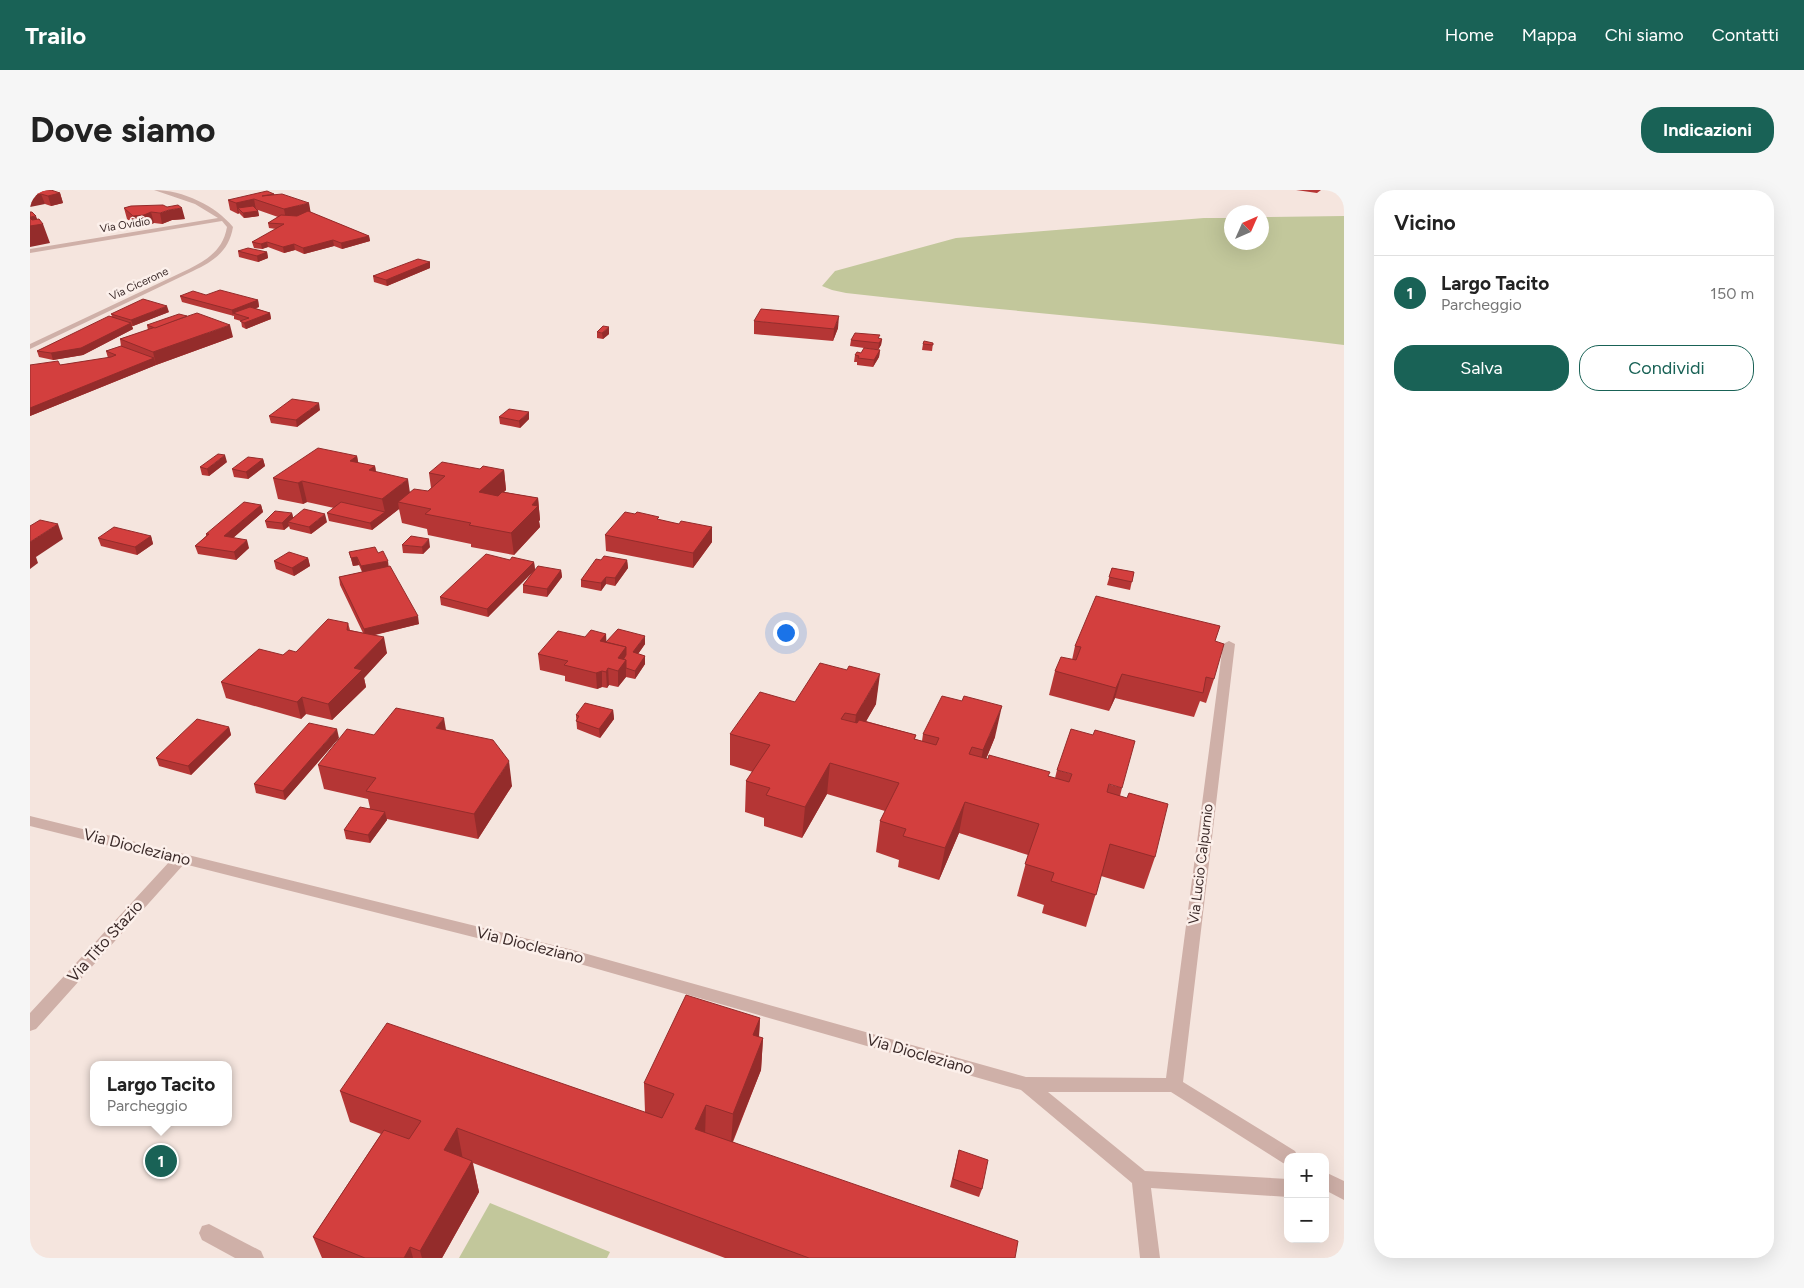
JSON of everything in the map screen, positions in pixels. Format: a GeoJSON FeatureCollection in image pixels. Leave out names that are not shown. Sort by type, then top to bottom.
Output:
{"type":"FeatureCollection","features":[{"type":"Feature","properties":{"kind":"street"},"geometry":{"type":"LineString","coordinates":[[157,190],[197,203],[224,219]]}},
{"type":"Feature","properties":{"kind":"street","name":"Via Ovidio"},"geometry":{"type":"LineString","coordinates":[[30,251],[224,219]]}},
{"type":"Feature","properties":{"kind":"street","name":"Via Cicerone"},"geometry":{"type":"LineString","coordinates":[[30,347],[210,260],[229,240],[230,227],[224,219]]}},
{"type":"Feature","properties":{"kind":"street","name":"Via Lucio Calpurnio"},"geometry":{"type":"LineString","coordinates":[[1174,1085],[1229,644]]}},
{"type":"Feature","properties":{"kind":"street","name":"Via Diocleziano"},"geometry":{"type":"LineString","coordinates":[[30,821],[572,956],[1026,1084],[1174,1085]]}},
{"type":"Feature","properties":{"kind":"street","name":"Via Tito Stazio"},"geometry":{"type":"LineString","coordinates":[[30,1024],[180,858]]}},
{"type":"Feature","properties":{"kind":"street","name":"Via Diocleziano"},"geometry":{"type":"LineString","coordinates":[[1026,1084],[1141,1179]]}},
{"type":"Feature","properties":{"kind":"street"},"geometry":{"type":"LineString","coordinates":[[1174,1085],[1284,1154]]}},
{"type":"Feature","properties":{"kind":"street"},"geometry":{"type":"LineString","coordinates":[[1150,1258],[1141,1179],[1284,1188]]}},
{"type":"Feature","properties":{"kind":"street"},"geometry":{"type":"LineString","coordinates":[[1329,1183],[1344,1192]]}},
{"type":"Feature","properties":{"kind":"street"},"geometry":{"type":"LineString","coordinates":[[1329,1191],[1344,1192]]}},
{"type":"Feature","properties":{"kind":"street"},"geometry":{"type":"LineString","coordinates":[[209,1233],[254,1258]]}},
{"type":"Feature","properties":{"kind":"green space"},"geometry":{"type":"Polygon","coordinates":[[[1344,216],[1344,345],[846,293],[822,286],[835,271],[956,238],[1204,218],[1224,218],[1224,250],[1269,250],[1269,217],[1344,216]]]}},
{"type":"Feature","properties":{"kind":"green space"},"geometry":{"type":"Polygon","coordinates":[[[490,1203],[610,1252],[607,1258],[459,1258],[490,1203]]]}},
{"type":"Feature","properties":{"kind":"building"},"geometry":{"type":"Polygon","coordinates":[[[51,190],[60,193],[48,196],[41,194],[30,196],[30,191],[51,190]]]}},
{"type":"Feature","properties":{"kind":"building"},"geometry":{"type":"Polygon","coordinates":[[[267,191],[274,194],[262,196],[282,194],[309,203],[284,209],[254,199],[236,203],[228,200],[267,191]]]}},
{"type":"Feature","properties":{"kind":"building"},"geometry":{"type":"Polygon","coordinates":[[[163,205],[167,207],[178,205],[182,208],[133,216],[124,208],[131,206],[163,205]]]}},
{"type":"Feature","properties":{"kind":"building"},"geometry":{"type":"Polygon","coordinates":[[[253,206],[258,211],[243,213],[238,208],[253,206]]]}},
{"type":"Feature","properties":{"kind":"building"},"geometry":{"type":"Polygon","coordinates":[[[308,211],[369,236],[341,243],[333,240],[303,248],[294,244],[283,247],[267,242],[261,244],[252,242],[284,224],[268,223],[281,215],[297,216],[308,211]]]}},
{"type":"Feature","properties":{"kind":"building"},"geometry":{"type":"Polygon","coordinates":[[[30,212],[32,212],[36,216],[30,217],[30,212]]]}},
{"type":"Feature","properties":{"kind":"building"},"geometry":{"type":"Polygon","coordinates":[[[30,218],[32,220],[39,219],[43,224],[30,226],[30,218]]]}},
{"type":"Feature","properties":{"kind":"building"},"geometry":{"type":"Polygon","coordinates":[[[248,248],[267,252],[257,256],[238,251],[248,248]]]}},
{"type":"Feature","properties":{"kind":"building"},"geometry":{"type":"Polygon","coordinates":[[[418,259],[430,262],[386,280],[373,276],[418,259]]]}},
{"type":"Feature","properties":{"kind":"building"},"geometry":{"type":"Polygon","coordinates":[[[220,290],[258,300],[232,310],[180,296],[193,291],[206,295],[220,290]]]}},
{"type":"Feature","properties":{"kind":"building"},"geometry":{"type":"Polygon","coordinates":[[[143,299],[167,306],[131,320],[111,314],[143,299]]]}},
{"type":"Feature","properties":{"kind":"building"},"geometry":{"type":"Polygon","coordinates":[[[250,307],[270,313],[244,323],[240,321],[249,318],[233,313],[250,307]]]}},
{"type":"Feature","properties":{"kind":"building"},"geometry":{"type":"Polygon","coordinates":[[[761,309],[839,316],[834,329],[754,321],[761,309]]]}},
{"type":"Feature","properties":{"kind":"building"},"geometry":{"type":"Polygon","coordinates":[[[197,313],[230,325],[153,352],[120,339],[197,313]]]}},
{"type":"Feature","properties":{"kind":"building"},"geometry":{"type":"Polygon","coordinates":[[[179,314],[187,316],[155,328],[147,325],[179,314]]]}},
{"type":"Feature","properties":{"kind":"building"},"geometry":{"type":"Polygon","coordinates":[[[109,316],[131,323],[81,348],[51,353],[37,351],[109,316]]]}},
{"type":"Feature","properties":{"kind":"building"},"geometry":{"type":"Polygon","coordinates":[[[603,326],[609,327],[602,333],[597,332],[603,326]]]}},
{"type":"Feature","properties":{"kind":"building"},"geometry":{"type":"Polygon","coordinates":[[[855,333],[880,335],[878,338],[882,339],[879,343],[851,340],[855,333]]]}},
{"type":"Feature","properties":{"kind":"building"},"geometry":{"type":"Polygon","coordinates":[[[924,341],[933,343],[933,345],[923,344],[924,341]]]}},
{"type":"Feature","properties":{"kind":"building"},"geometry":{"type":"Polygon","coordinates":[[[121,346],[154,358],[30,408],[30,365],[58,361],[60,365],[111,357],[116,355],[106,351],[121,346]]]}},
{"type":"Feature","properties":{"kind":"building"},"geometry":{"type":"Polygon","coordinates":[[[864,348],[880,350],[874,360],[858,358],[859,356],[855,355],[857,352],[861,353],[864,348]]]}},
{"type":"Feature","properties":{"kind":"building"},"geometry":{"type":"Polygon","coordinates":[[[292,399],[319,403],[296,420],[269,416],[292,399]]]}},
{"type":"Feature","properties":{"kind":"building"},"geometry":{"type":"Polygon","coordinates":[[[509,409],[529,412],[519,421],[499,417],[509,409]]]}},
{"type":"Feature","properties":{"kind":"building"},"geometry":{"type":"Polygon","coordinates":[[[318,448],[357,456],[350,461],[375,466],[369,470],[408,479],[382,499],[302,481],[298,483],[273,478],[318,448]]]}},
{"type":"Feature","properties":{"kind":"building"},"geometry":{"type":"Polygon","coordinates":[[[218,454],[225,455],[207,469],[200,467],[218,454]]]}},
{"type":"Feature","properties":{"kind":"building"},"geometry":{"type":"Polygon","coordinates":[[[248,457],[263,459],[246,472],[232,469],[248,457]]]}},
{"type":"Feature","properties":{"kind":"building"},"geometry":{"type":"Polygon","coordinates":[[[442,462],[480,469],[483,466],[504,470],[479,492],[498,496],[502,492],[538,498],[532,505],[538,506],[511,533],[425,514],[431,509],[398,502],[414,489],[428,491],[445,476],[429,473],[442,462]]]}},
{"type":"Feature","properties":{"kind":"building"},"geometry":{"type":"Polygon","coordinates":[[[244,502],[261,505],[224,536],[247,540],[234,552],[195,546],[209,534],[206,534],[244,502]]]}},
{"type":"Feature","properties":{"kind":"building"},"geometry":{"type":"Polygon","coordinates":[[[341,502],[385,512],[370,523],[327,513],[341,502]]]}},
{"type":"Feature","properties":{"kind":"building"},"geometry":{"type":"Polygon","coordinates":[[[304,509],[325,514],[309,527],[288,522],[304,509]]]}},
{"type":"Feature","properties":{"kind":"building"},"geometry":{"type":"Polygon","coordinates":[[[275,511],[292,513],[282,523],[265,521],[275,511]]]}},
{"type":"Feature","properties":{"kind":"building"},"geometry":{"type":"Polygon","coordinates":[[[625,512],[635,514],[637,512],[679,524],[681,521],[712,527],[693,553],[605,535],[625,512]]]}},
{"type":"Feature","properties":{"kind":"building"},"geometry":{"type":"Polygon","coordinates":[[[40,520],[58,524],[30,542],[30,526],[40,520]]]}},
{"type":"Feature","properties":{"kind":"building"},"geometry":{"type":"Polygon","coordinates":[[[114,527],[151,536],[135,547],[98,538],[114,527]]]}},
{"type":"Feature","properties":{"kind":"building"},"geometry":{"type":"Polygon","coordinates":[[[411,536],[429,539],[422,547],[402,545],[411,536]]]}},
{"type":"Feature","properties":{"kind":"building"},"geometry":{"type":"Polygon","coordinates":[[[375,547],[378,553],[383,551],[388,561],[361,566],[357,557],[351,558],[349,552],[375,547]]]}},
{"type":"Feature","properties":{"kind":"building"},"geometry":{"type":"Polygon","coordinates":[[[289,552],[308,558],[292,568],[274,561],[289,552]]]}},
{"type":"Feature","properties":{"kind":"building"},"geometry":{"type":"Polygon","coordinates":[[[486,554],[510,560],[512,557],[534,562],[487,609],[440,597],[486,554]]]}},
{"type":"Feature","properties":{"kind":"building"},"geometry":{"type":"Polygon","coordinates":[[[604,556],[627,560],[615,578],[606,577],[601,583],[581,580],[596,559],[601,560],[604,556]]]}},
{"type":"Feature","properties":{"kind":"building"},"geometry":{"type":"Polygon","coordinates":[[[390,566],[418,616],[364,629],[339,577],[390,566]]]}},
{"type":"Feature","properties":{"kind":"building"},"geometry":{"type":"Polygon","coordinates":[[[538,566],[561,570],[547,589],[523,585],[538,566]]]}},
{"type":"Feature","properties":{"kind":"building"},"geometry":{"type":"Polygon","coordinates":[[[1112,568],[1134,572],[1132,582],[1109,577],[1112,568]]]}},
{"type":"Feature","properties":{"kind":"building"},"geometry":{"type":"Polygon","coordinates":[[[1096,596],[1220,626],[1215,641],[1224,644],[1214,679],[1206,677],[1203,693],[1122,674],[1116,688],[1055,671],[1061,657],[1076,660],[1081,647],[1075,646],[1096,596]]]}},
{"type":"Feature","properties":{"kind":"building"},"geometry":{"type":"Polygon","coordinates":[[[328,619],[348,623],[347,630],[384,637],[354,668],[362,670],[328,704],[302,697],[297,702],[221,682],[259,649],[283,655],[289,650],[296,652],[328,619]]]}},
{"type":"Feature","properties":{"kind":"building"},"geometry":{"type":"Polygon","coordinates":[[[618,629],[645,636],[633,652],[645,656],[635,671],[626,668],[626,660],[623,660],[626,655],[626,647],[606,642],[618,629]]]}},
{"type":"Feature","properties":{"kind":"building"},"geometry":{"type":"Polygon","coordinates":[[[591,630],[606,634],[600,641],[626,647],[618,658],[626,660],[618,671],[608,668],[606,672],[596,673],[564,665],[568,661],[538,654],[558,631],[585,637],[591,630]]]}},
{"type":"Feature","properties":{"kind":"building"},"geometry":{"type":"Polygon","coordinates":[[[820,663],[847,670],[849,666],[880,674],[856,715],[845,713],[841,719],[857,723],[859,720],[916,735],[914,739],[936,745],[939,738],[923,734],[942,696],[962,701],[964,696],[1002,706],[983,750],[972,747],[969,754],[988,759],[989,755],[1050,772],[1048,776],[1069,782],[1072,774],[1057,770],[1071,729],[1093,735],[1095,730],[1135,741],[1122,788],[1109,784],[1107,792],[1127,798],[1129,793],[1168,804],[1155,857],[1110,844],[1096,895],[1051,881],[1054,873],[1025,864],[1039,824],[965,802],[945,848],[903,836],[906,829],[880,821],[899,783],[830,763],[805,807],[766,795],[770,788],[746,781],[770,745],[730,734],[760,692],[795,702],[820,663]]]}},
{"type":"Feature","properties":{"kind":"building"},"geometry":{"type":"Polygon","coordinates":[[[585,703],[613,710],[599,729],[576,721],[579,716],[576,715],[585,703]]]}},
{"type":"Feature","properties":{"kind":"building"},"geometry":{"type":"Polygon","coordinates":[[[396,708],[444,718],[436,728],[493,740],[509,761],[474,814],[366,791],[376,778],[318,765],[347,729],[374,735],[396,708]]]}},
{"type":"Feature","properties":{"kind":"building"},"geometry":{"type":"Polygon","coordinates":[[[197,719],[229,727],[188,766],[156,758],[197,719]]]}},
{"type":"Feature","properties":{"kind":"building"},"geometry":{"type":"Polygon","coordinates":[[[309,723],[337,729],[283,791],[254,784],[309,723]]]}},
{"type":"Feature","properties":{"kind":"building"},"geometry":{"type":"Polygon","coordinates":[[[360,807],[385,812],[368,835],[344,830],[360,807]]]}},
{"type":"Feature","properties":{"kind":"building"},"geometry":{"type":"Polygon","coordinates":[[[686,995],[760,1018],[753,1035],[763,1038],[733,1114],[706,1105],[695,1129],[1018,1241],[1015,1258],[809,1258],[457,1128],[444,1150],[472,1161],[420,1251],[410,1247],[404,1258],[365,1258],[313,1237],[384,1130],[409,1139],[421,1121],[340,1091],[387,1023],[662,1118],[674,1094],[644,1083],[686,995]]]}},
{"type":"Feature","properties":{"kind":"building"},"geometry":{"type":"Polygon","coordinates":[[[959,1150],[988,1160],[982,1189],[953,1179],[959,1150]]]}},
{"type":"Feature","properties":{"kind":"place","name":"Largo Tacito"},"geometry":{"type":"Point","coordinates":[161,1161]}}]}
